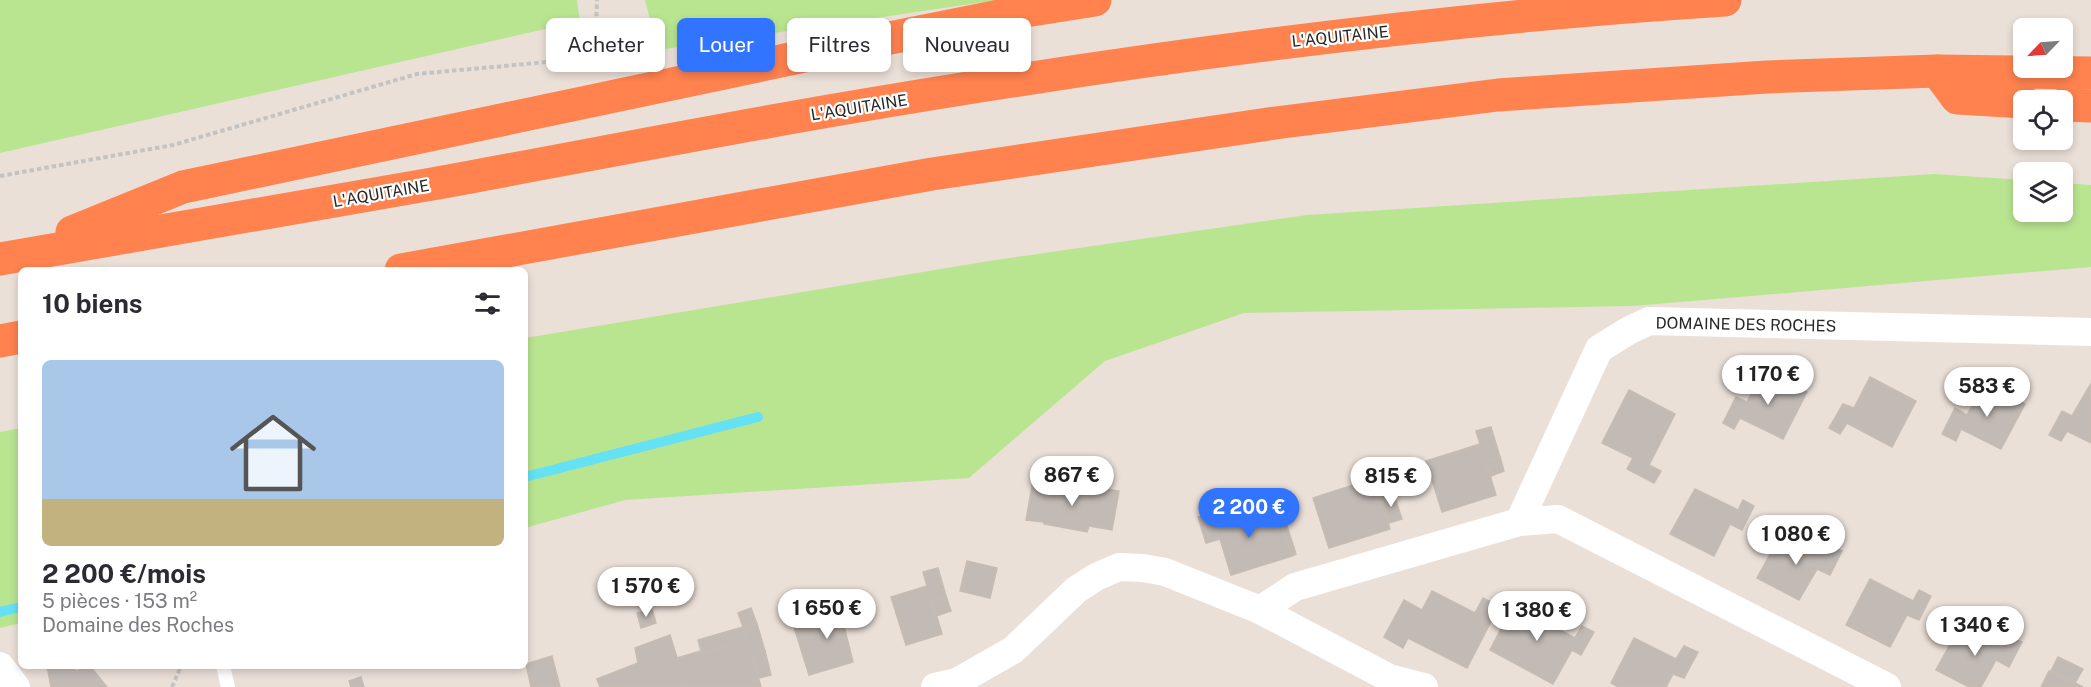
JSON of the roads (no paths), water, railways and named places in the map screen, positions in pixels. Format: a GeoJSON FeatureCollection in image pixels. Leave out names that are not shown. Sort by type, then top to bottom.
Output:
{"type":"FeatureCollection","features":[{"type":"Feature","properties":{"kind":"highway"},"geometry":{"type":"LineString","coordinates":[[11,257],[183,187],[879,40],[1019,12],[1095,0]]}},
{"type":"Feature","properties":{"kind":"highway","name":"L'AQUITAINE"},"geometry":{"type":"LineString","coordinates":[[11,257],[819,113],[1028,80],[1284,42],[1616,7],[1725,0]]}},
{"type":"Feature","properties":{"kind":"highway"},"geometry":{"type":"LineString","coordinates":[[1937,71],[1957,98],[2013,101]]}},
{"type":"Feature","properties":{"kind":"highway"},"geometry":{"type":"LineString","coordinates":[[417,267],[932,174],[1275,123],[1498,95],[1767,77],[1937,71],[2091,73]]}},
{"type":"Feature","properties":{"kind":"highway"},"geometry":{"type":"LineString","coordinates":[[2073,105],[2091,106]]}},
{"type":"Feature","properties":{"kind":"highway"},"geometry":{"type":"LineString","coordinates":[[0,341],[18,338]]}},
{"type":"Feature","properties":{"kind":"street","name":"DOMAINE DES ROCHES"},"geometry":{"type":"LineString","coordinates":[[1519,522],[1599,348],[1648,321],[2091,332]]}},
{"type":"Feature","properties":{"kind":"street"},"geometry":{"type":"LineString","coordinates":[[1247,609],[1295,587],[1519,522],[1558,519],[1887,687]]}},
{"type":"Feature","properties":{"kind":"street"},"geometry":{"type":"LineString","coordinates":[[935,687],[957,682],[1013,650],[1076,590],[1096,577],[1119,567],[1166,572],[1247,609],[1387,683],[1424,687]]}},
{"type":"Feature","properties":{"kind":"street"},"geometry":{"type":"LineString","coordinates":[[0,666],[16,687]]}},
{"type":"Feature","properties":{"kind":"lane"},"geometry":{"type":"LineString","coordinates":[[224,669],[228,687]]}},
{"type":"Feature","properties":{"kind":"waterway"},"geometry":{"type":"LineString","coordinates":[[528,476],[758,417]]}},
{"type":"Feature","properties":{"kind":"waterway"},"geometry":{"type":"LineString","coordinates":[[0,612],[18,608]]}}]}
